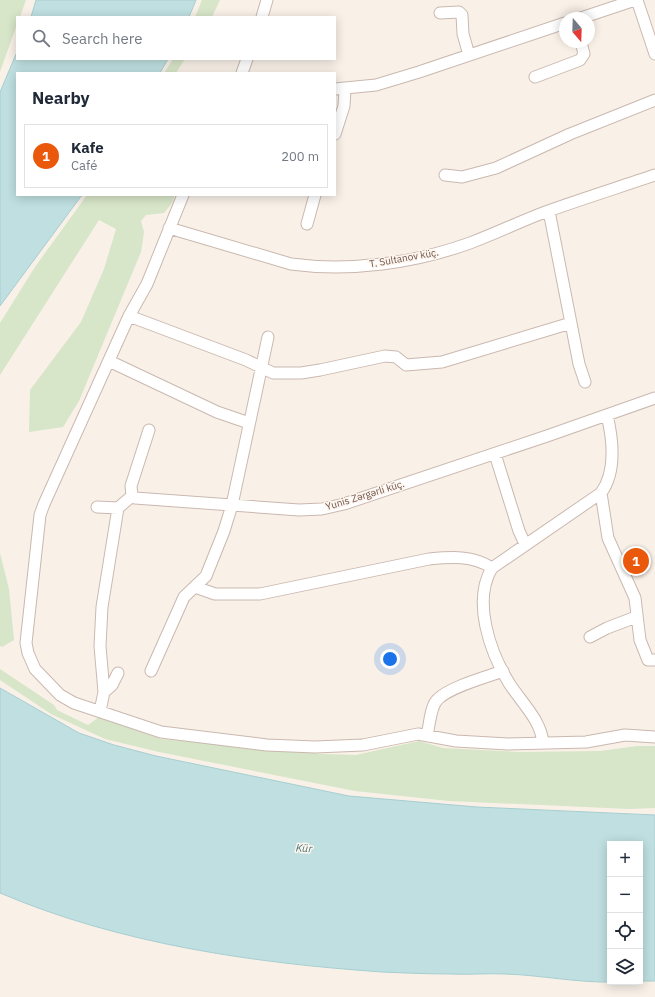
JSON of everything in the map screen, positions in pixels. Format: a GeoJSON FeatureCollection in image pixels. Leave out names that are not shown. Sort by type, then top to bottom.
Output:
{"type":"FeatureCollection","features":[{"type":"Feature","properties":{"kind":"street"},"geometry":{"type":"LineString","coordinates":[[262,16],[267,0]]}},
{"type":"Feature","properties":{"kind":"street"},"geometry":{"type":"LineString","coordinates":[[595,13],[636,0],[655,54]]}},
{"type":"Feature","properties":{"kind":"street"},"geometry":{"type":"LineString","coordinates":[[440,13],[459,12],[462,15],[463,34],[469,56]]}},
{"type":"Feature","properties":{"kind":"street"},"geometry":{"type":"LineString","coordinates":[[336,131],[344,106],[340,89],[376,85],[469,56],[559,25]]}},
{"type":"Feature","properties":{"kind":"street"},"geometry":{"type":"LineString","coordinates":[[535,77],[580,60],[584,54],[582,48]]}},
{"type":"Feature","properties":{"kind":"street"},"geometry":{"type":"LineString","coordinates":[[244,72],[247,60]]}},
{"type":"Feature","properties":{"kind":"street"},"geometry":{"type":"LineString","coordinates":[[445,175],[462,177],[496,168],[570,134],[655,100]]}},
{"type":"Feature","properties":{"kind":"street","name":"T. Sultanov küç."},"geometry":{"type":"LineString","coordinates":[[169,228],[291,264],[311,267],[346,267],[426,256],[470,243],[549,211],[655,174]]}},
{"type":"Feature","properties":{"kind":"street"},"geometry":{"type":"LineString","coordinates":[[183,196],[147,284],[129,316],[40,515],[26,643],[31,662],[46,682],[60,695],[74,703],[161,732],[267,745],[315,747],[362,745],[408,735],[427,734],[456,741],[508,744],[586,742],[625,735],[655,737]]}},
{"type":"Feature","properties":{"kind":"street"},"geometry":{"type":"LineString","coordinates":[[307,224],[315,196]]}},
{"type":"Feature","properties":{"kind":"street"},"geometry":{"type":"LineString","coordinates":[[549,211],[584,382]]}},
{"type":"Feature","properties":{"kind":"street"},"geometry":{"type":"LineString","coordinates":[[129,316],[246,360],[273,373],[301,373],[391,356],[396,357],[406,366],[442,362],[571,323]]}},
{"type":"Feature","properties":{"kind":"street"},"geometry":{"type":"LineString","coordinates":[[151,671],[184,597],[206,576],[224,531],[232,505],[268,337]]}},
{"type":"Feature","properties":{"kind":"street"},"geometry":{"type":"LineString","coordinates":[[109,361],[217,412],[249,424]]}},
{"type":"Feature","properties":{"kind":"street","name":"Yunis Zərgərli küç."},"geometry":{"type":"LineString","coordinates":[[132,496],[145,499],[299,510],[322,509],[344,504],[495,454],[655,398]]}},
{"type":"Feature","properties":{"kind":"street"},"geometry":{"type":"LineString","coordinates":[[543,743],[538,726],[503,672],[484,623],[485,584],[492,568],[601,493],[604,489],[611,464],[612,450],[612,438],[607,415]]}},
{"type":"Feature","properties":{"kind":"street"},"geometry":{"type":"LineString","coordinates":[[100,712],[104,692],[100,646],[101,614],[118,508],[132,496],[131,486],[149,430]]}},
{"type":"Feature","properties":{"kind":"street"},"geometry":{"type":"LineString","coordinates":[[495,454],[519,531],[525,544]]}},
{"type":"Feature","properties":{"kind":"street"},"geometry":{"type":"LineString","coordinates":[[601,493],[608,538],[632,590],[640,640],[645,656],[648,660],[655,660]]}},
{"type":"Feature","properties":{"kind":"street"},"geometry":{"type":"LineString","coordinates":[[97,507],[118,508]]}},
{"type":"Feature","properties":{"kind":"street"},"geometry":{"type":"LineString","coordinates":[[196,587],[215,594],[254,595],[429,559],[472,559],[482,561],[492,568]]}},
{"type":"Feature","properties":{"kind":"street"},"geometry":{"type":"LineString","coordinates":[[590,637],[607,628],[636,617]]}},
{"type":"Feature","properties":{"kind":"street"},"geometry":{"type":"LineString","coordinates":[[427,734],[434,705],[438,699],[465,685],[503,672]]}},
{"type":"Feature","properties":{"kind":"street"},"geometry":{"type":"LineString","coordinates":[[104,692],[110,689],[118,673]]}},
{"type":"Feature","properties":{"kind":"green space"},"geometry":{"type":"Polygon","coordinates":[[[0,0],[26,0],[20,16],[16,16],[16,27],[0,72],[0,0]]]}},
{"type":"Feature","properties":{"kind":"green space"},"geometry":{"type":"Polygon","coordinates":[[[202,0],[220,0],[212,16],[195,16],[202,0]]]}},
{"type":"Feature","properties":{"kind":"green space"},"geometry":{"type":"Polygon","coordinates":[[[172,60],[184,60],[177,72],[165,72],[172,60]]]}},
{"type":"Feature","properties":{"kind":"green space"},"geometry":{"type":"Polygon","coordinates":[[[86,196],[175,196],[172,203],[164,213],[146,215],[141,221],[144,232],[141,252],[79,401],[63,427],[29,432],[30,390],[81,322],[104,269],[116,229],[99,220],[0,375],[0,323],[35,267],[86,196]]]}},
{"type":"Feature","properties":{"kind":"green space"},"geometry":{"type":"Polygon","coordinates":[[[0,553],[9,589],[14,640],[2,647],[0,646],[0,553]]]}},
{"type":"Feature","properties":{"kind":"green space"},"geometry":{"type":"Polygon","coordinates":[[[0,669],[54,705],[57,710],[88,725],[99,717],[161,739],[323,754],[356,755],[419,741],[443,748],[519,752],[600,751],[637,746],[655,746],[655,808],[629,809],[449,801],[355,791],[159,752],[105,739],[51,714],[0,680],[0,669]]]}},
{"type":"Feature","properties":{"kind":"water"},"geometry":{"type":"Polygon","coordinates":[[[36,0],[196,0],[189,16],[31,16],[36,0]]]}},
{"type":"Feature","properties":{"kind":"water"},"geometry":{"type":"Polygon","coordinates":[[[16,54],[16,60],[167,60],[161,72],[16,72],[16,196],[81,196],[0,306],[0,92],[16,54]]]}},
{"type":"Feature","properties":{"kind":"water","name":"Kür"},"geometry":{"type":"Polygon","coordinates":[[[0,688],[79,733],[114,745],[156,756],[349,796],[477,807],[655,815],[655,981],[643,981],[643,841],[607,841],[607,982],[505,974],[425,974],[382,972],[285,963],[236,956],[140,938],[92,926],[46,911],[0,893],[0,688]]]}},
{"type":"Feature","properties":{"kind":"place","name":"Kafe"},"geometry":{"type":"Point","coordinates":[636,561]}}]}
